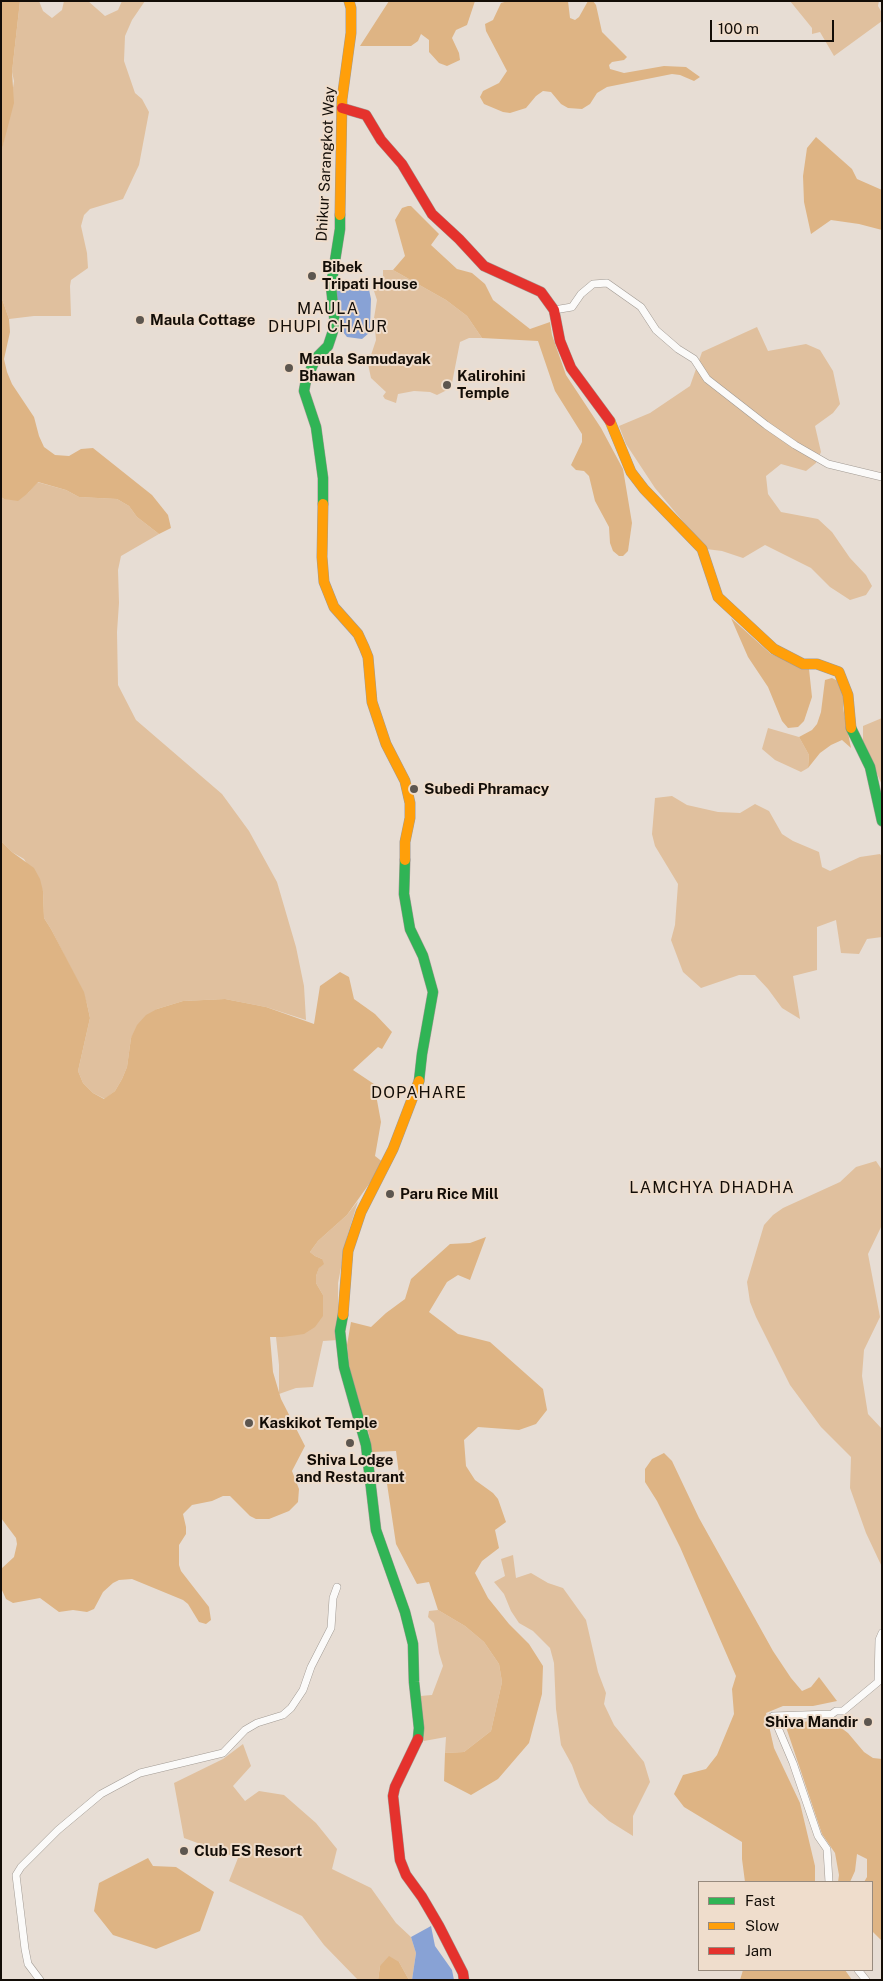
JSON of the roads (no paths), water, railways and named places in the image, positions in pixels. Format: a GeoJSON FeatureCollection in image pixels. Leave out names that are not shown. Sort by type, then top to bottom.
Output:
{"type":"FeatureCollection","features":[{"type":"Feature","properties":{"kind":"street","name":"Dhikur Sarangkot Way"},"geometry":{"type":"LineString","coordinates":[[349,1],[351,8],[351,33],[342,99],[340,229],[331,286],[335,325],[328,346],[316,358],[306,380],[304,392],[316,427],[323,478],[324,532],[322,558],[324,582],[334,607],[358,634],[364,647],[368,657],[372,702],[386,744],[405,780],[410,803],[404,894],[406,912],[410,929],[422,956],[433,992],[422,1054],[421,1077],[393,1149],[361,1212],[348,1251],[340,1331],[344,1367],[366,1445],[376,1530],[405,1612],[413,1644],[418,1738],[415,1748],[395,1787],[393,1796],[400,1860],[406,1875],[439,1926],[464,1980]]}},
{"type":"Feature","properties":{"kind":"street"},"geometry":{"type":"LineString","coordinates":[[342,108],[366,116],[380,140],[402,164],[432,214],[484,266],[540,292],[554,310],[560,341],[571,368],[609,420],[631,472],[644,489],[702,549],[718,597],[774,649],[803,664],[817,664],[839,672],[848,695],[851,730],[870,767],[882,821]]}},
{"type":"Feature","properties":{"kind":"street"},"geometry":{"type":"LineString","coordinates":[[554,310],[572,307],[581,294],[593,284],[607,282],[641,307],[656,330],[678,349],[694,359],[707,378],[795,445],[828,464],[882,477]]}},
{"type":"Feature","properties":{"kind":"street"},"geometry":{"type":"LineString","coordinates":[[40,1980],[28,1964],[25,1950],[16,1875],[21,1867],[58,1830],[101,1794],[140,1772],[223,1753],[245,1730],[257,1723],[283,1714],[291,1708],[303,1690],[311,1667],[331,1628],[333,1598],[337,1586]]}},
{"type":"Feature","properties":{"kind":"street"},"geometry":{"type":"LineString","coordinates":[[829,1881],[827,1848],[818,1836],[793,1763],[773,1716],[832,1714],[836,1711],[843,1711],[878,1682],[879,1640],[882,1633]]}},
{"type":"Feature","properties":{"kind":"water"},"geometry":{"type":"Polygon","coordinates":[[[342,279],[368,285],[371,299],[370,328],[369,333],[362,339],[347,337],[339,327],[335,290],[338,281],[342,279]]]}},
{"type":"Feature","properties":{"kind":"water"},"geometry":{"type":"Polygon","coordinates":[[[431,1926],[435,1946],[452,1970],[454,1980],[412,1980],[416,1953],[411,1937],[431,1926]]]}},
{"type":"Feature","properties":{"kind":"place","name":"Bibek Tripati House"},"geometry":{"type":"Point","coordinates":[312,276]}},
{"type":"Feature","properties":{"kind":"place","name":"Maula Cottage"},"geometry":{"type":"Point","coordinates":[140,320]}},
{"type":"Feature","properties":{"kind":"place","name":"Maula Samudayak Bhawan"},"geometry":{"type":"Point","coordinates":[289,368]}},
{"type":"Feature","properties":{"kind":"place","name":"Kalirohini Temple"},"geometry":{"type":"Point","coordinates":[447,385]}},
{"type":"Feature","properties":{"kind":"place","name":"Subedi Phramacy"},"geometry":{"type":"Point","coordinates":[414,789]}},
{"type":"Feature","properties":{"kind":"place","name":"Paru Rice Mill"},"geometry":{"type":"Point","coordinates":[390,1194]}},
{"type":"Feature","properties":{"kind":"place","name":"Kaskikot Temple"},"geometry":{"type":"Point","coordinates":[249,1423]}},
{"type":"Feature","properties":{"kind":"place","name":"Shiva Lodge and Restaurant"},"geometry":{"type":"Point","coordinates":[350,1443]}},
{"type":"Feature","properties":{"kind":"place","name":"Shiva Mandir"},"geometry":{"type":"Point","coordinates":[868,1722]}},
{"type":"Feature","properties":{"kind":"place","name":"Club ES Resort"},"geometry":{"type":"Point","coordinates":[184,1851]}},
{"type":"Feature","properties":{"kind":"district","name":"MAULA DHUPI CHAUR"},"geometry":{"type":"Point","coordinates":[328,318]}},
{"type":"Feature","properties":{"kind":"district","name":"DOPAHARE"},"geometry":{"type":"Point","coordinates":[419,1093]}},
{"type":"Feature","properties":{"kind":"district","name":"LAMCHYA DHADHA"},"geometry":{"type":"Point","coordinates":[712,1188]}}]}
